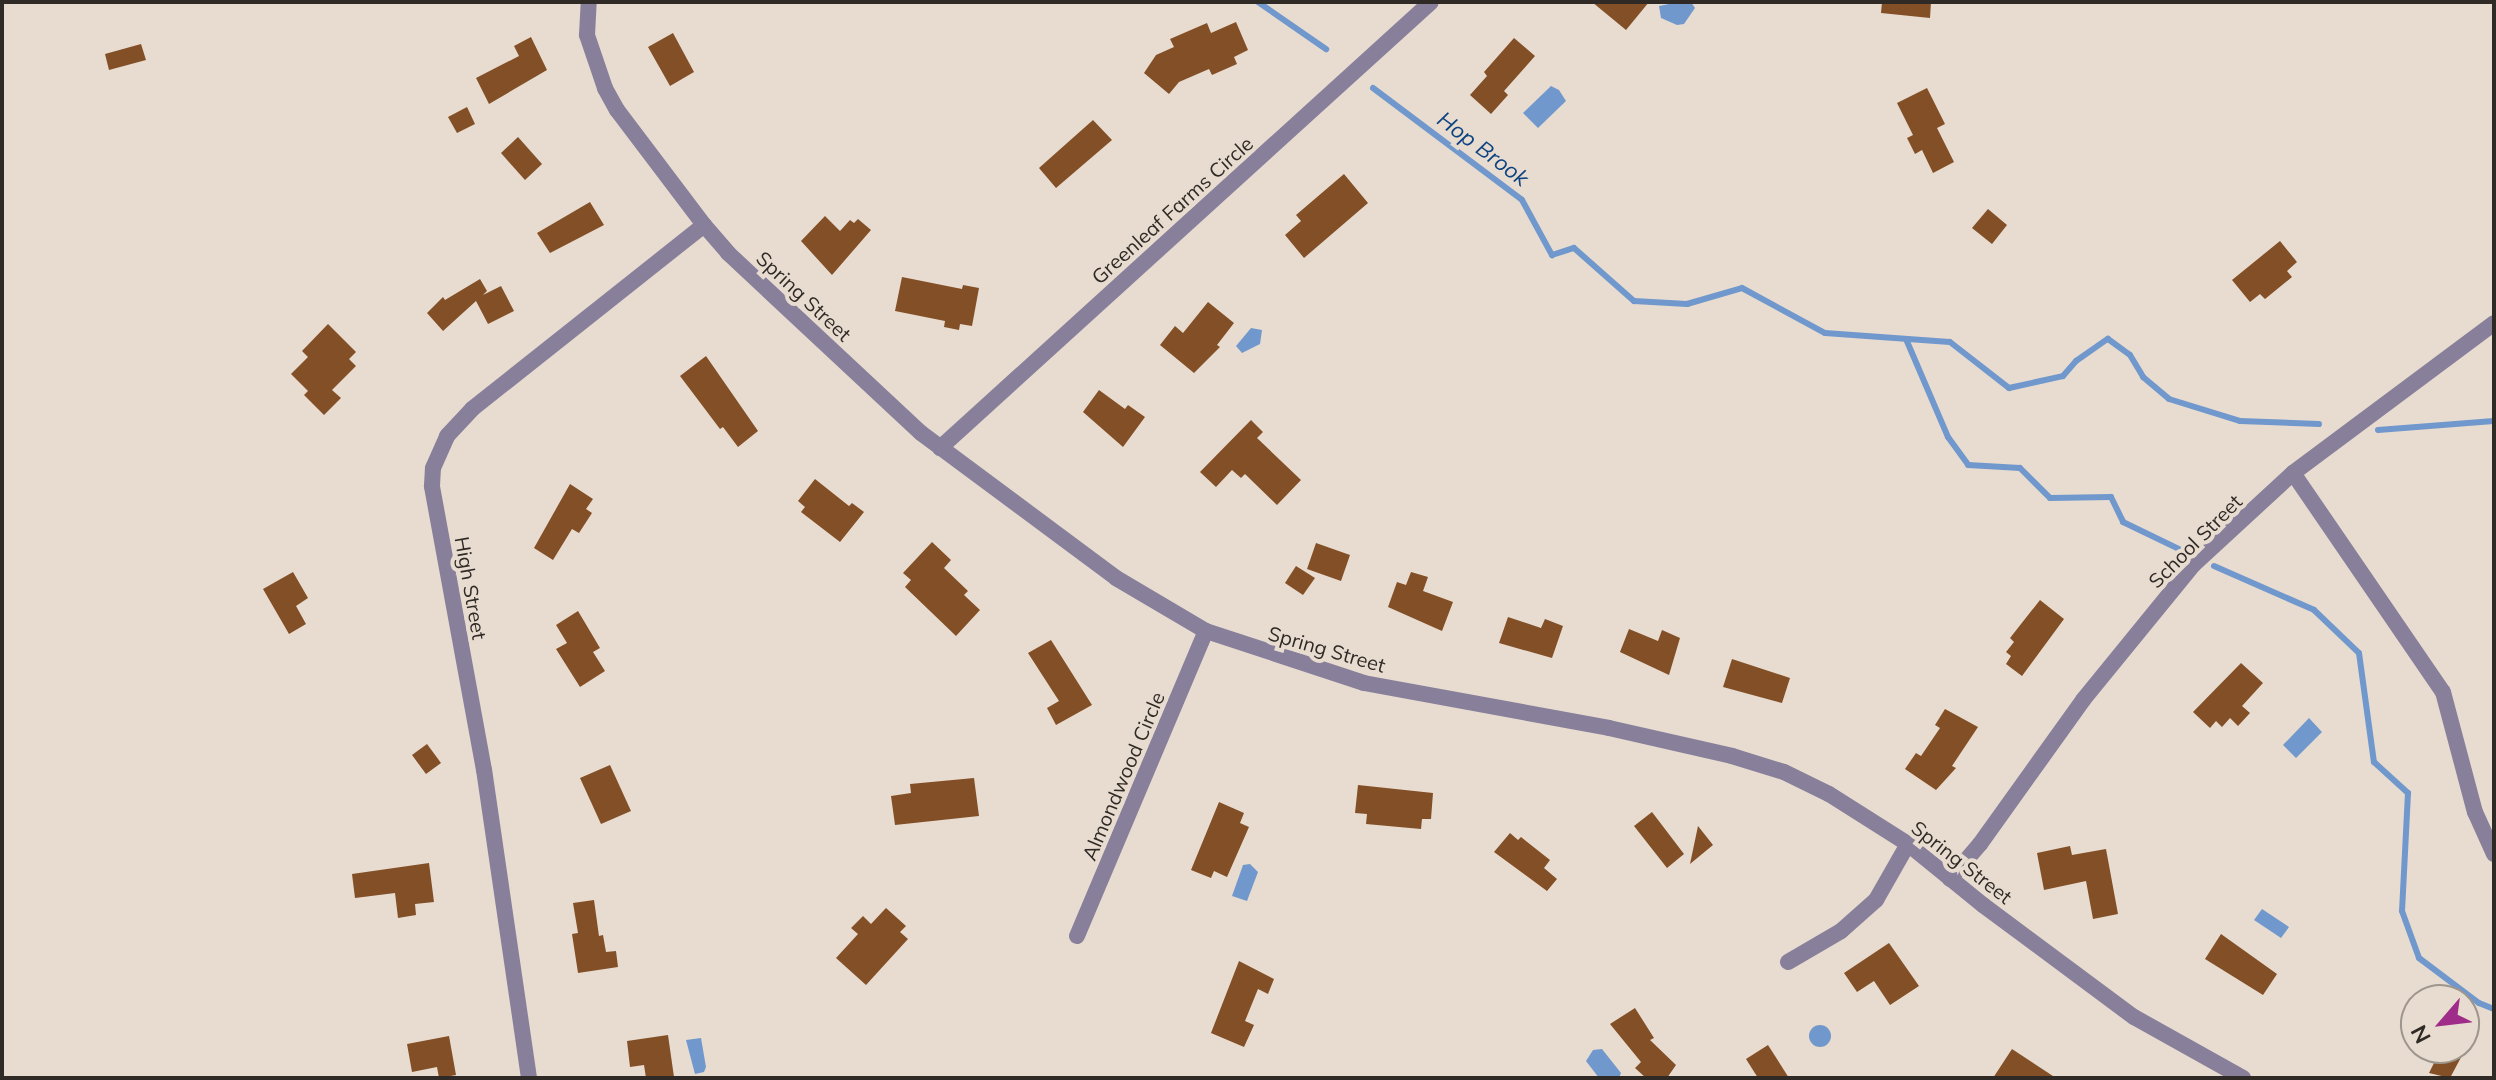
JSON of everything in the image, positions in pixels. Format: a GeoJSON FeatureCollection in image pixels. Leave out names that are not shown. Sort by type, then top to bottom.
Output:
{"type":"FeatureCollection","features":[{"type":"Feature","properties":{"kind":"street","name":"Spring Street"},"geometry":{"type":"LineString","coordinates":[[589,2],[587,35],[605,88],[617,110],[704,225],[773,296],[940,448],[1116,578],[1206,631],[1364,683],[1609,728],[1732,756],[1784,772],[1829,794],[1908,844],[2134,1017],[2243,1078]]}},
{"type":"Feature","properties":{"kind":"street","name":"Greenleaf Farms Circle"},"geometry":{"type":"LineString","coordinates":[[940,448],[1431,2]]}},
{"type":"Feature","properties":{"kind":"street","name":"High Street"},"geometry":{"type":"LineString","coordinates":[[529,1078],[484,770],[432,486],[433,468],[447,436],[472,409],[704,225]]}},
{"type":"Feature","properties":{"kind":"street","name":"School Street"},"geometry":{"type":"LineString","coordinates":[[1950,879],[2147,619],[2193,565],[2293,473],[2494,323]]}},
{"type":"Feature","properties":{"kind":"street"},"geometry":{"type":"LineString","coordinates":[[2293,473],[2443,692],[2475,812],[2494,854]]}},
{"type":"Feature","properties":{"kind":"street","name":"Almondwood Circle"},"geometry":{"type":"LineString","coordinates":[[1077,936],[1206,631]]}},
{"type":"Feature","properties":{"kind":"street"},"geometry":{"type":"LineString","coordinates":[[1788,962],[1841,931],[1876,900],[1908,844]]}},
{"type":"Feature","properties":{"kind":"water"},"geometry":{"type":"Polygon","coordinates":[[[1691,2],[1695,8],[1684,24],[1677,25],[1661,18],[1659,6],[1691,2]]]}},
{"type":"Feature","properties":{"kind":"water"},"geometry":{"type":"Polygon","coordinates":[[[1551,86],[1559,90],[1566,101],[1538,128],[1523,113],[1551,86]]]}},
{"type":"Feature","properties":{"kind":"water"},"geometry":{"type":"Polygon","coordinates":[[[1251,328],[1262,330],[1260,344],[1242,353],[1236,346],[1251,328]]]}},
{"type":"Feature","properties":{"kind":"water"},"geometry":{"type":"Polygon","coordinates":[[[2309,718],[2322,732],[2296,758],[2283,745],[2309,718]]]}},
{"type":"Feature","properties":{"kind":"water"},"geometry":{"type":"Polygon","coordinates":[[[1250,864],[1258,872],[1247,901],[1232,896],[1243,865],[1250,864]]]}},
{"type":"Feature","properties":{"kind":"water"},"geometry":{"type":"Polygon","coordinates":[[[2262,909],[2289,927],[2281,938],[2254,920],[2262,909]]]}},
{"type":"Feature","properties":{"kind":"water"},"geometry":{"type":"Polygon","coordinates":[[[1820,1025],[1828,1028],[1831,1036],[1828,1044],[1820,1047],[1812,1044],[1809,1036],[1812,1028],[1820,1025]]]}},
{"type":"Feature","properties":{"kind":"water"},"geometry":{"type":"Polygon","coordinates":[[[701,1038],[706,1067],[704,1072],[695,1074],[686,1040],[701,1038]]]}},
{"type":"Feature","properties":{"kind":"water"},"geometry":{"type":"Polygon","coordinates":[[[1602,1049],[1621,1073],[1619,1078],[1599,1078],[1586,1061],[1593,1050],[1602,1049]]]}},
{"type":"Feature","properties":{"kind":"building"},"geometry":{"type":"Polygon","coordinates":[[[1592,2],[1649,2],[1626,30],[1592,2]]]}},
{"type":"Feature","properties":{"kind":"building"},"geometry":{"type":"Polygon","coordinates":[[[1882,2],[1931,2],[1930,18],[1881,13],[1882,2]]]}},
{"type":"Feature","properties":{"kind":"building"},"geometry":{"type":"Polygon","coordinates":[[[1236,22],[1248,50],[1234,57],[1237,64],[1212,75],[1209,69],[1179,82],[1169,94],[1144,73],[1156,55],[1174,47],[1170,39],[1207,23],[1211,33],[1236,22]]]}},
{"type":"Feature","properties":{"kind":"building"},"geometry":{"type":"Polygon","coordinates":[[[673,33],[694,72],[670,86],[648,47],[673,33]]]}},
{"type":"Feature","properties":{"kind":"building"},"geometry":{"type":"Polygon","coordinates":[[[531,37],[547,70],[489,104],[476,78],[519,56],[514,46],[531,37]]]}},
{"type":"Feature","properties":{"kind":"building"},"geometry":{"type":"Polygon","coordinates":[[[1514,38],[1535,56],[1504,91],[1508,95],[1491,114],[1470,95],[1487,76],[1484,72],[1514,38]]]}},
{"type":"Feature","properties":{"kind":"building"},"geometry":{"type":"Polygon","coordinates":[[[141,44],[146,60],[109,70],[105,54],[141,44]]]}},
{"type":"Feature","properties":{"kind":"building"},"geometry":{"type":"Polygon","coordinates":[[[1927,88],[1945,124],[1937,128],[1954,162],[1933,173],[1922,150],[1915,154],[1907,138],[1913,135],[1897,103],[1927,88]]]}},
{"type":"Feature","properties":{"kind":"building"},"geometry":{"type":"Polygon","coordinates":[[[467,107],[475,124],[457,133],[448,117],[467,107]]]}},
{"type":"Feature","properties":{"kind":"building"},"geometry":{"type":"Polygon","coordinates":[[[1093,120],[1112,140],[1056,188],[1039,168],[1093,120]]]}},
{"type":"Feature","properties":{"kind":"building"},"geometry":{"type":"Polygon","coordinates":[[[518,137],[542,164],[525,180],[501,153],[518,137]]]}},
{"type":"Feature","properties":{"kind":"building"},"geometry":{"type":"Polygon","coordinates":[[[1344,174],[1368,203],[1304,258],[1285,235],[1301,221],[1296,215],[1344,174]]]}},
{"type":"Feature","properties":{"kind":"building"},"geometry":{"type":"Polygon","coordinates":[[[590,202],[604,225],[550,253],[537,233],[590,202]]]}},
{"type":"Feature","properties":{"kind":"building"},"geometry":{"type":"Polygon","coordinates":[[[1988,209],[2007,225],[1992,244],[1972,228],[1988,209]]]}},
{"type":"Feature","properties":{"kind":"building"},"geometry":{"type":"Polygon","coordinates":[[[825,216],[840,231],[850,220],[854,223],[858,219],[871,230],[832,275],[801,241],[825,216]]]}},
{"type":"Feature","properties":{"kind":"building"},"geometry":{"type":"Polygon","coordinates":[[[2280,241],[2297,262],[2287,271],[2292,277],[2265,299],[2260,294],[2250,302],[2232,280],[2280,241]]]}},
{"type":"Feature","properties":{"kind":"building"},"geometry":{"type":"Polygon","coordinates":[[[902,277],[962,289],[963,285],[979,288],[972,326],[960,324],[959,330],[944,327],[945,321],[895,311],[902,277]]]}},
{"type":"Feature","properties":{"kind":"building"},"geometry":{"type":"Polygon","coordinates":[[[480,279],[487,291],[483,295],[501,286],[514,311],[488,324],[476,301],[443,331],[427,313],[443,297],[445,300],[480,279]]]}},
{"type":"Feature","properties":{"kind":"building"},"geometry":{"type":"Polygon","coordinates":[[[1208,302],[1234,323],[1217,345],[1220,347],[1194,373],[1160,345],[1175,326],[1183,333],[1208,302]]]}},
{"type":"Feature","properties":{"kind":"building"},"geometry":{"type":"Polygon","coordinates":[[[328,324],[356,352],[349,359],[356,366],[332,390],[341,398],[324,415],[304,395],[308,391],[291,374],[308,357],[302,351],[328,324]]]}},
{"type":"Feature","properties":{"kind":"building"},"geometry":{"type":"Polygon","coordinates":[[[706,356],[758,431],[738,447],[723,427],[720,429],[680,376],[706,356]]]}},
{"type":"Feature","properties":{"kind":"building"},"geometry":{"type":"Polygon","coordinates":[[[1099,390],[1125,409],[1128,405],[1145,417],[1123,447],[1083,412],[1099,390]]]}},
{"type":"Feature","properties":{"kind":"building"},"geometry":{"type":"Polygon","coordinates":[[[1251,420],[1263,432],[1257,438],[1301,480],[1277,505],[1245,474],[1241,478],[1232,470],[1216,487],[1200,472],[1251,420]]]}},
{"type":"Feature","properties":{"kind":"building"},"geometry":{"type":"Polygon","coordinates":[[[815,479],[849,506],[852,503],[864,512],[840,542],[801,512],[805,507],[798,501],[815,479]]]}},
{"type":"Feature","properties":{"kind":"building"},"geometry":{"type":"Polygon","coordinates":[[[570,484],[593,499],[586,509],[592,513],[579,533],[572,529],[553,560],[534,548],[570,484]]]}},
{"type":"Feature","properties":{"kind":"building"},"geometry":{"type":"Polygon","coordinates":[[[932,542],[951,560],[944,568],[968,591],[964,595],[980,610],[956,636],[905,587],[911,580],[903,573],[932,542]]]}},
{"type":"Feature","properties":{"kind":"building"},"geometry":{"type":"Polygon","coordinates":[[[1316,543],[1350,555],[1341,581],[1307,569],[1316,543]]]}},
{"type":"Feature","properties":{"kind":"building"},"geometry":{"type":"Polygon","coordinates":[[[1296,566],[1315,578],[1303,595],[1285,583],[1296,566]]]}},
{"type":"Feature","properties":{"kind":"building"},"geometry":{"type":"Polygon","coordinates":[[[293,572],[308,598],[296,606],[306,624],[289,634],[263,589],[293,572]]]}},
{"type":"Feature","properties":{"kind":"building"},"geometry":{"type":"Polygon","coordinates":[[[1411,572],[1428,577],[1423,591],[1453,602],[1442,631],[1388,607],[1397,582],[1406,585],[1411,572]]]}},
{"type":"Feature","properties":{"kind":"building"},"geometry":{"type":"Polygon","coordinates":[[[2040,600],[2064,619],[2022,676],[2006,664],[2011,656],[2006,652],[2014,642],[2010,638],[2040,600]]]}},
{"type":"Feature","properties":{"kind":"building"},"geometry":{"type":"Polygon","coordinates":[[[578,611],[600,648],[593,652],[605,671],[580,687],[556,649],[567,643],[556,625],[578,611]]]}},
{"type":"Feature","properties":{"kind":"building"},"geometry":{"type":"Polygon","coordinates":[[[1508,617],[1541,628],[1545,619],[1563,626],[1552,658],[1499,643],[1508,617]]]}},
{"type":"Feature","properties":{"kind":"building"},"geometry":{"type":"Polygon","coordinates":[[[1629,629],[1658,641],[1662,630],[1680,638],[1669,675],[1620,652],[1629,629]]]}},
{"type":"Feature","properties":{"kind":"building"},"geometry":{"type":"Polygon","coordinates":[[[1051,640],[1092,705],[1056,725],[1047,708],[1059,701],[1028,653],[1051,640]]]}},
{"type":"Feature","properties":{"kind":"building"},"geometry":{"type":"Polygon","coordinates":[[[1732,659],[1790,678],[1782,703],[1723,687],[1732,659]]]}},
{"type":"Feature","properties":{"kind":"building"},"geometry":{"type":"Polygon","coordinates":[[[2241,663],[2263,683],[2242,706],[2250,713],[2238,726],[2230,718],[2222,727],[2216,721],[2210,728],[2193,712],[2241,663]]]}},
{"type":"Feature","properties":{"kind":"building"},"geometry":{"type":"Polygon","coordinates":[[[1945,709],[1978,727],[1952,766],[1956,768],[1936,790],[1905,769],[1916,753],[1921,756],[1940,728],[1935,725],[1945,709]]]}},
{"type":"Feature","properties":{"kind":"building"},"geometry":{"type":"Polygon","coordinates":[[[427,744],[441,763],[426,774],[412,755],[427,744]]]}},
{"type":"Feature","properties":{"kind":"building"},"geometry":{"type":"Polygon","coordinates":[[[610,765],[631,811],[601,824],[580,778],[610,765]]]}},
{"type":"Feature","properties":{"kind":"building"},"geometry":{"type":"Polygon","coordinates":[[[974,778],[979,816],[895,825],[891,796],[911,793],[910,784],[974,778]]]}},
{"type":"Feature","properties":{"kind":"building"},"geometry":{"type":"Polygon","coordinates":[[[1358,785],[1433,793],[1431,819],[1422,819],[1421,829],[1366,824],[1367,814],[1355,813],[1358,785]]]}},
{"type":"Feature","properties":{"kind":"building"},"geometry":{"type":"Polygon","coordinates":[[[1219,802],[1244,813],[1240,823],[1249,827],[1227,877],[1214,871],[1211,878],[1191,870],[1219,802]]]}},
{"type":"Feature","properties":{"kind":"building"},"geometry":{"type":"Polygon","coordinates":[[[1652,812],[1684,854],[1667,868],[1634,826],[1652,812]]]}},
{"type":"Feature","properties":{"kind":"building"},"geometry":{"type":"Polygon","coordinates":[[[1698,826],[1713,845],[1690,864],[1698,826]]]}},
{"type":"Feature","properties":{"kind":"building"},"geometry":{"type":"Polygon","coordinates":[[[1510,833],[1518,840],[1521,837],[1550,860],[1544,868],[1557,879],[1547,891],[1494,852],[1510,833]]]}},
{"type":"Feature","properties":{"kind":"building"},"geometry":{"type":"Polygon","coordinates":[[[2070,846],[2072,855],[2106,849],[2118,914],[2093,919],[2086,881],[2044,890],[2037,853],[2070,846]]]}},
{"type":"Feature","properties":{"kind":"building"},"geometry":{"type":"Polygon","coordinates":[[[429,863],[434,902],[415,904],[416,915],[398,918],[395,893],[355,898],[352,874],[429,863]]]}},
{"type":"Feature","properties":{"kind":"building"},"geometry":{"type":"Polygon","coordinates":[[[594,900],[599,936],[603,935],[606,952],[616,951],[618,967],[578,973],[572,934],[578,933],[573,903],[594,900]]]}},
{"type":"Feature","properties":{"kind":"building"},"geometry":{"type":"Polygon","coordinates":[[[886,908],[906,926],[900,932],[908,939],[866,985],[836,958],[858,934],[851,928],[863,916],[871,924],[886,908]]]}},
{"type":"Feature","properties":{"kind":"building"},"geometry":{"type":"Polygon","coordinates":[[[2221,934],[2277,974],[2263,995],[2205,959],[2221,934]]]}},
{"type":"Feature","properties":{"kind":"building"},"geometry":{"type":"Polygon","coordinates":[[[1889,943],[1919,986],[1890,1005],[1874,981],[1857,992],[1844,973],[1889,943]]]}},
{"type":"Feature","properties":{"kind":"building"},"geometry":{"type":"Polygon","coordinates":[[[1239,961],[1274,979],[1268,994],[1258,989],[1245,1021],[1254,1025],[1244,1047],[1211,1033],[1239,961]]]}},
{"type":"Feature","properties":{"kind":"building"},"geometry":{"type":"Polygon","coordinates":[[[1635,1008],[1654,1038],[1650,1040],[1676,1065],[1667,1078],[1646,1078],[1635,1068],[1641,1062],[1610,1024],[1635,1008]]]}},
{"type":"Feature","properties":{"kind":"building"},"geometry":{"type":"Polygon","coordinates":[[[668,1035],[674,1077],[646,1078],[644,1065],[630,1067],[627,1041],[668,1035]]]}},
{"type":"Feature","properties":{"kind":"building"},"geometry":{"type":"Polygon","coordinates":[[[449,1036],[456,1075],[439,1078],[437,1067],[412,1072],[407,1044],[449,1036]]]}},
{"type":"Feature","properties":{"kind":"building"},"geometry":{"type":"Polygon","coordinates":[[[1768,1045],[1789,1078],[1758,1078],[1746,1059],[1768,1045]]]}},
{"type":"Feature","properties":{"kind":"building"},"geometry":{"type":"Polygon","coordinates":[[[2012,1049],[2056,1078],[1993,1078],[2012,1049]]]}},
{"type":"Feature","properties":{"kind":"building"},"geometry":{"type":"Polygon","coordinates":[[[2434,1064],[2457,1064],[2450,1078],[2429,1073],[2434,1064]]]}},
{"type":"Feature","properties":{"kind":"waterway","name":"Hop Brook"},"geometry":{"type":"LineString","coordinates":[[1258,2],[1326,49]]}},
{"type":"Feature","properties":{"kind":"waterway","name":"Hop Brook"},"geometry":{"type":"LineString","coordinates":[[1373,88],[1522,200],[1552,255],[1574,248],[1634,301],[1687,304],[1742,288],[1825,333],[1950,342],[2009,388],[2063,376],[2076,361],[2108,339],[2130,355],[2143,377],[2169,399],[2240,421],[2319,424]]}},
{"type":"Feature","properties":{"kind":"waterway"},"geometry":{"type":"LineString","coordinates":[[1906,339],[1948,437],[1968,465],[2020,468],[2050,498],[2111,497],[2123,522],[2183,551]]}},
{"type":"Feature","properties":{"kind":"waterway","name":"Hop Brook"},"geometry":{"type":"LineString","coordinates":[[2378,430],[2494,421]]}},
{"type":"Feature","properties":{"kind":"waterway"},"geometry":{"type":"LineString","coordinates":[[2214,566],[2314,610],[2359,653],[2374,762],[2408,793],[2402,911],[2419,958],[2479,1003],[2494,1009]]}}]}
